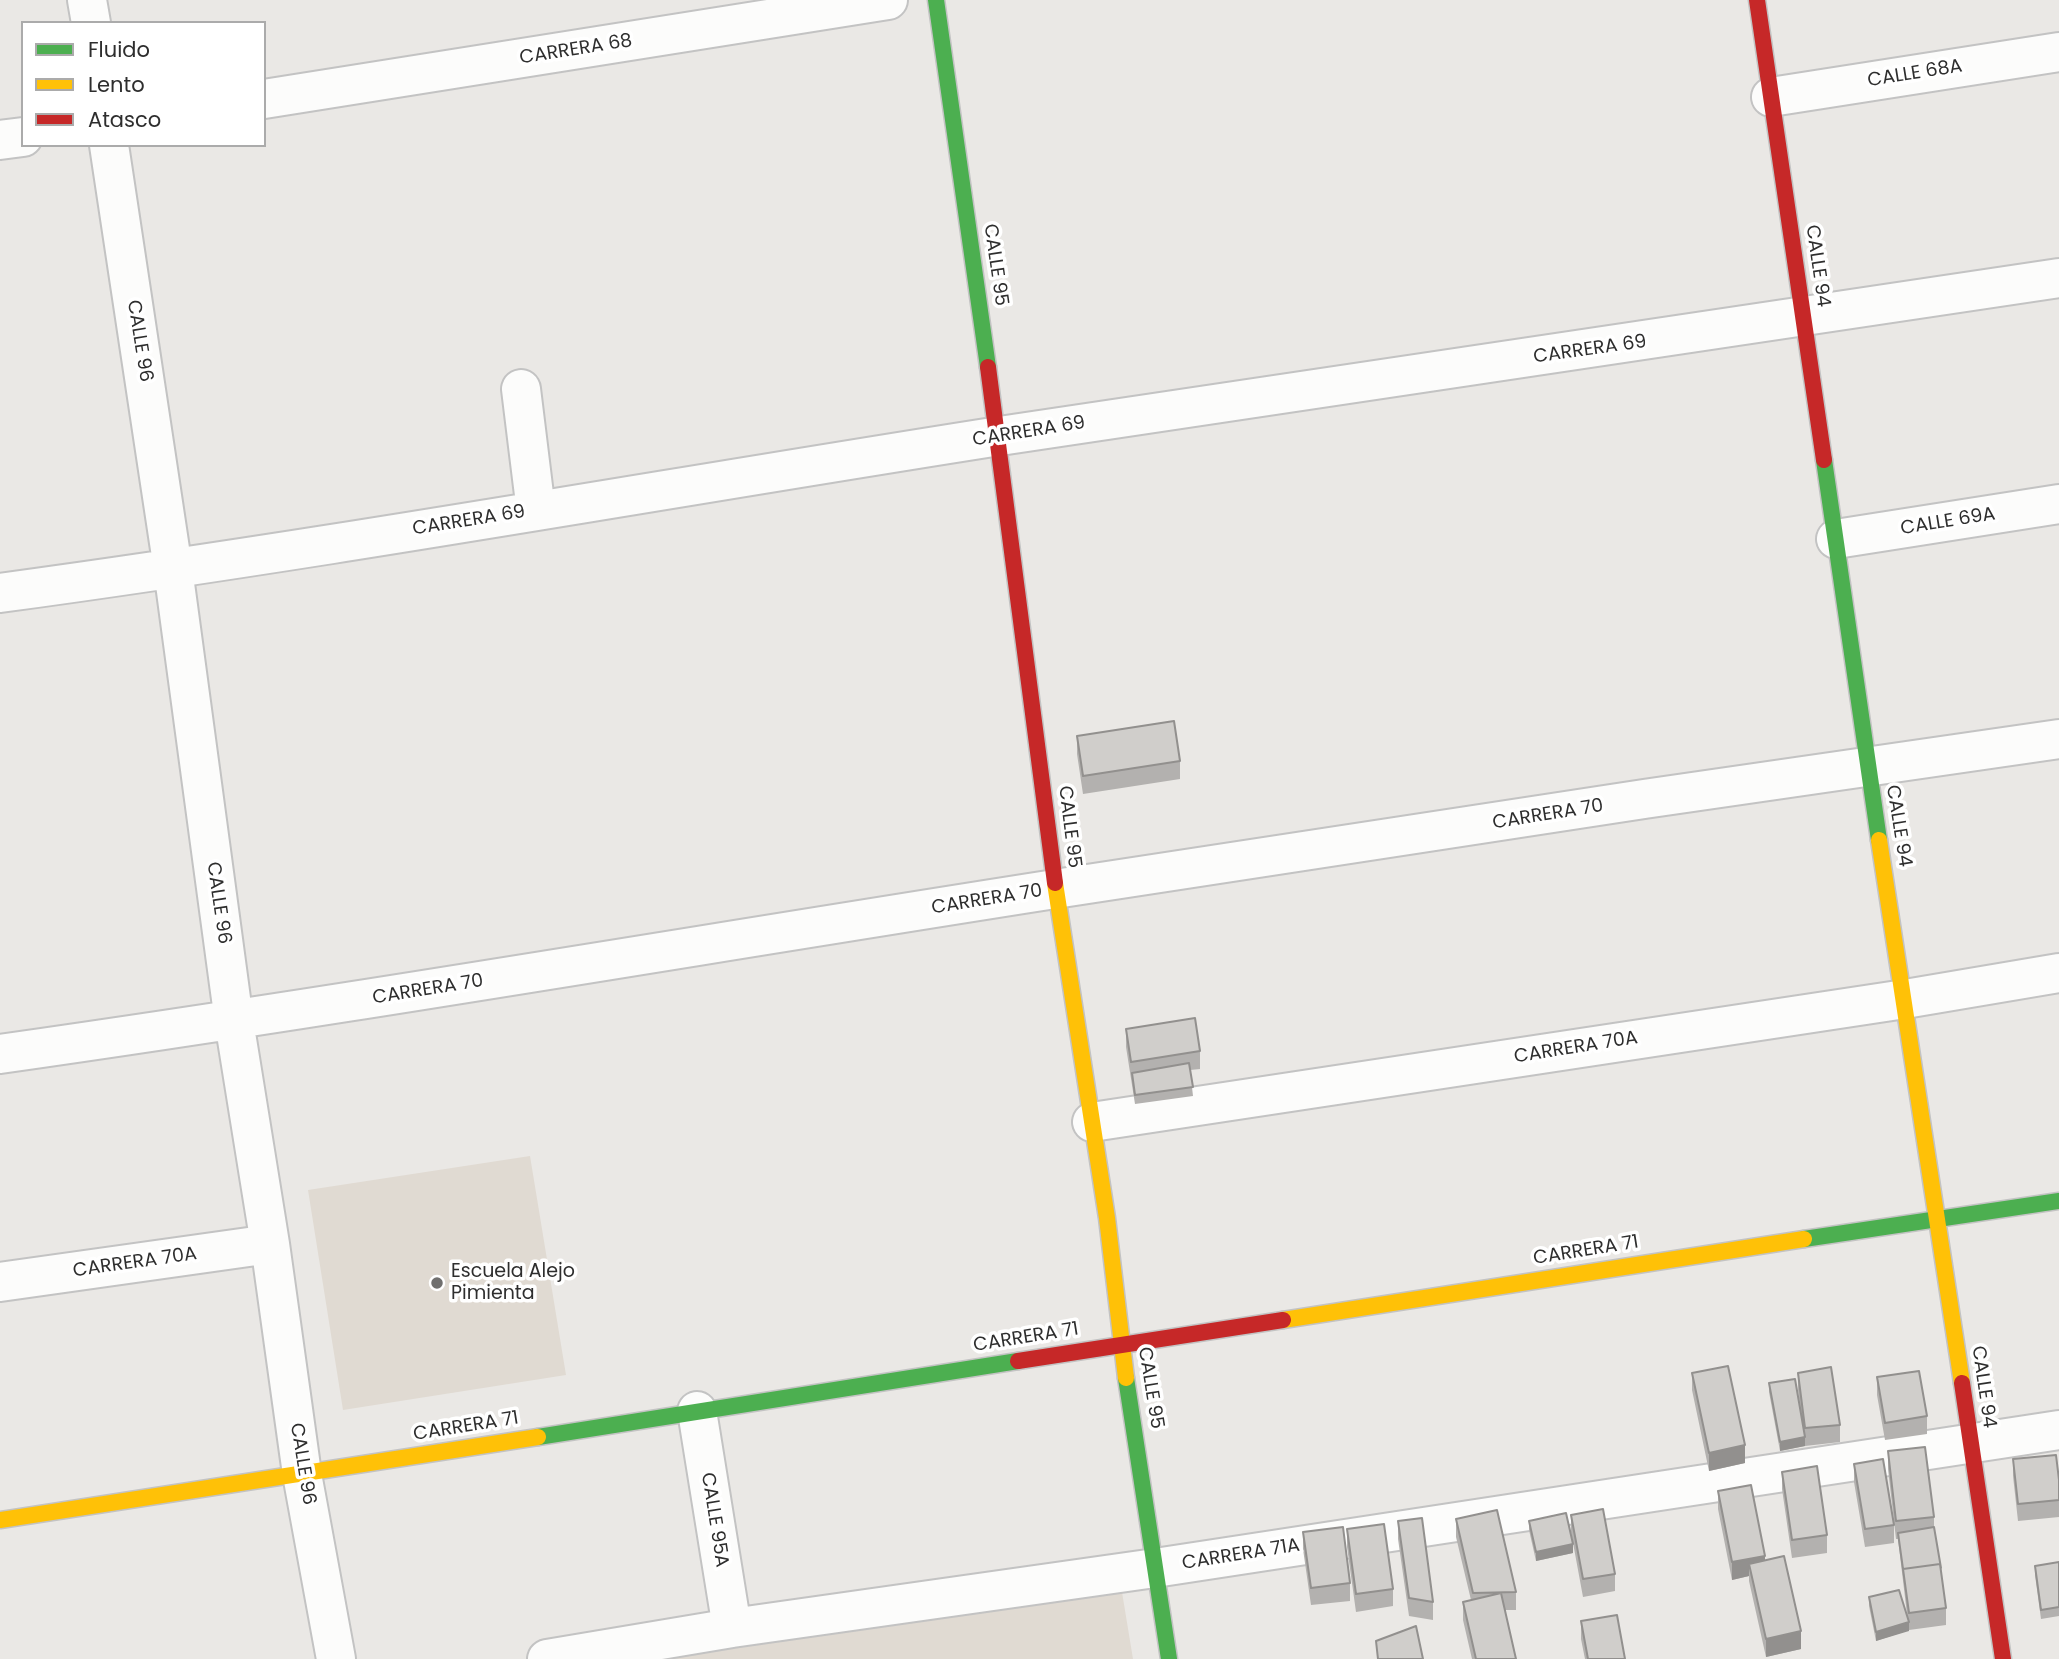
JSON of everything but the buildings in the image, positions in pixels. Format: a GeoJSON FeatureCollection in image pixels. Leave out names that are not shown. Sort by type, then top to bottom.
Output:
{"type":"FeatureCollection","features":[{"type":"Feature","properties":{"kind":"street"},"geometry":{"type":"LineString","coordinates":[[88,0],[91,21]]}},
{"type":"Feature","properties":{"kind":"street","name":"CARRERA 68"},"geometry":{"type":"LineString","coordinates":[[266,99],[888,0]]}},
{"type":"Feature","properties":{"kind":"street","name":"CALLE 95"},"geometry":{"type":"LineString","coordinates":[[936,0],[998,436],[1056,889],[1107,1218],[1121,1344],[1169,1659]]}},
{"type":"Feature","properties":{"kind":"street","name":"CALLE 94"},"geometry":{"type":"LineString","coordinates":[[1757,0],[1867,766],[1905,999],[2003,1659]]}},
{"type":"Feature","properties":{"kind":"street","name":"CALLE 68A"},"geometry":{"type":"LineString","coordinates":[[1771,97],[2059,52]]}},
{"type":"Feature","properties":{"kind":"street"},"geometry":{"type":"LineString","coordinates":[[0,140],[21,137]]}},
{"type":"Feature","properties":{"kind":"street","name":"CALLE 96"},"geometry":{"type":"LineString","coordinates":[[109,147],[173,569],[234,1021],[270,1244],[302,1474],[336,1659]]}},
{"type":"Feature","properties":{"kind":"street","name":"CARRERA 69"},"geometry":{"type":"LineString","coordinates":[[0,593],[173,569],[998,436],[2059,278]]}},
{"type":"Feature","properties":{"kind":"street"},"geometry":{"type":"LineString","coordinates":[[521,389],[536,511]]}},
{"type":"Feature","properties":{"kind":"street","name":"CALLE 69A"},"geometry":{"type":"LineString","coordinates":[[1836,539],[2059,504]]}},
{"type":"Feature","properties":{"kind":"street","name":"CARRERA 70"},"geometry":{"type":"LineString","coordinates":[[0,1055],[234,1021],[1056,889],[2059,739]]}},
{"type":"Feature","properties":{"kind":"street","name":"CARRERA 70A"},"geometry":{"type":"LineString","coordinates":[[1092,1122],[1905,999],[2059,973]]}},
{"type":"Feature","properties":{"kind":"street","name":"CARRERA 71"},"geometry":{"type":"LineString","coordinates":[[0,1520],[1121,1344],[2059,1201]]}},
{"type":"Feature","properties":{"kind":"street","name":"CARRERA 70A"},"geometry":{"type":"LineString","coordinates":[[0,1282],[270,1244]]}},
{"type":"Feature","properties":{"kind":"street","name":"CALLE 95A"},"geometry":{"type":"LineString","coordinates":[[697,1411],[732,1628]]}},
{"type":"Feature","properties":{"kind":"street","name":"CARRERA 71A"},"geometry":{"type":"LineString","coordinates":[[547,1659],[732,1628],[1155,1568],[2059,1430]]}},
{"type":"Feature","properties":{"kind":"shaded area","name":"Escuela Alejo Pimienta"},"geometry":{"type":"Polygon","coordinates":[[[530,1156],[566,1375],[343,1410],[308,1190],[530,1156]]]}},
{"type":"Feature","properties":{"kind":"shaded area"},"geometry":{"type":"Polygon","coordinates":[[[1121,1586],[1133,1659],[658,1659],[1121,1586]]]}},
{"type":"Feature","properties":{"kind":"traffic: fast"},"geometry":{"type":"LineString","coordinates":[[936,0],[988,367]]}},
{"type":"Feature","properties":{"kind":"traffic: fast"},"geometry":{"type":"LineString","coordinates":[[1824,460],[1879,840]]}},
{"type":"Feature","properties":{"kind":"traffic: fast"},"geometry":{"type":"LineString","coordinates":[[1804,1239],[2059,1201]]}},
{"type":"Feature","properties":{"kind":"traffic: fast"},"geometry":{"type":"LineString","coordinates":[[538,1437],[1018,1361]]}},
{"type":"Feature","properties":{"kind":"traffic: fast"},"geometry":{"type":"LineString","coordinates":[[1126,1378],[1169,1659]]}},
{"type":"Feature","properties":{"kind":"traffic: slow"},"geometry":{"type":"LineString","coordinates":[[1879,840],[1962,1383]]}},
{"type":"Feature","properties":{"kind":"traffic: slow"},"geometry":{"type":"LineString","coordinates":[[1055,883],[1107,1218],[1126,1378]]}},
{"type":"Feature","properties":{"kind":"traffic: slow"},"geometry":{"type":"LineString","coordinates":[[1283,1320],[1804,1239]]}},
{"type":"Feature","properties":{"kind":"traffic: slow"},"geometry":{"type":"LineString","coordinates":[[0,1520],[538,1437]]}},
{"type":"Feature","properties":{"kind":"traffic: jam"},"geometry":{"type":"LineString","coordinates":[[1757,0],[1824,460]]}},
{"type":"Feature","properties":{"kind":"traffic: jam"},"geometry":{"type":"LineString","coordinates":[[988,367],[1055,883]]}},
{"type":"Feature","properties":{"kind":"traffic: jam"},"geometry":{"type":"LineString","coordinates":[[1018,1361],[1283,1320]]}},
{"type":"Feature","properties":{"kind":"traffic: jam"},"geometry":{"type":"LineString","coordinates":[[1962,1383],[2003,1659]]}},
{"type":"Feature","properties":{"kind":"place","name":"Escuela Alejo Pimienta"},"geometry":{"type":"Point","coordinates":[437,1283]}}]}
